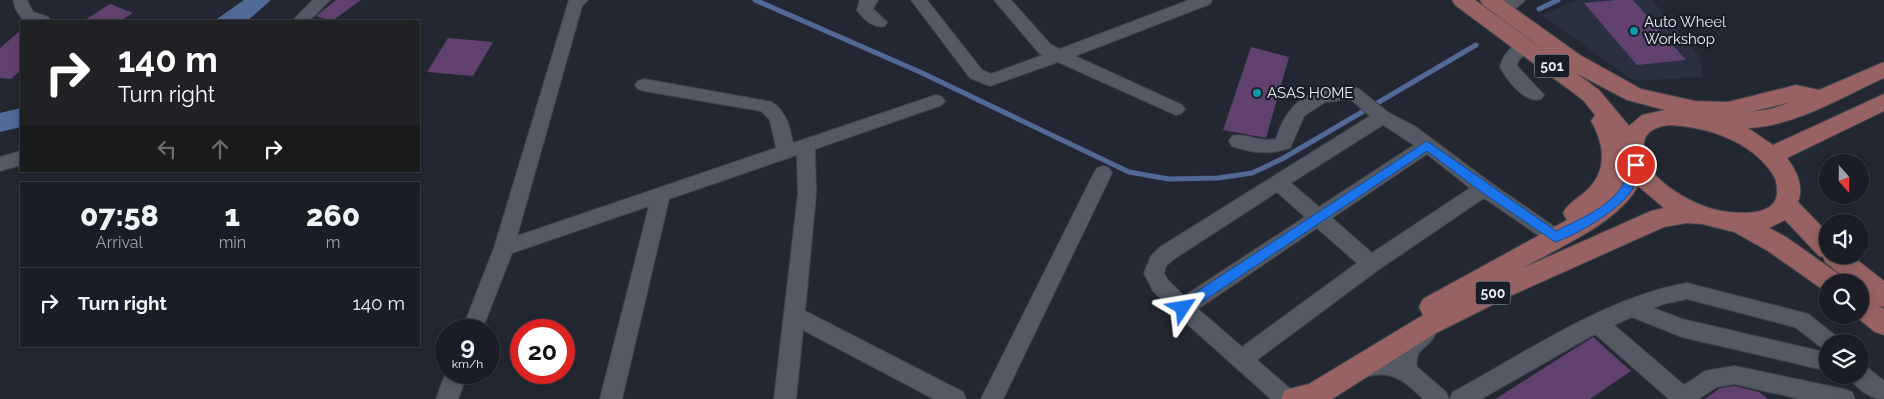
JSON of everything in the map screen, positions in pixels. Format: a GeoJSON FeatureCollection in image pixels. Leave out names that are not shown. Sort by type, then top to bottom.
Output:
{"type":"FeatureCollection","features":[{"type":"Feature","properties":{"kind":"main road","name":"501"},"geometry":{"type":"LineString","coordinates":[[1462,0],[1591,95],[1633,155]]}},
{"type":"Feature","properties":{"kind":"main road","name":"501"},"geometry":{"type":"LineString","coordinates":[[1503,3],[1572,60],[1615,91],[1646,108],[1697,118]]}},
{"type":"Feature","properties":{"kind":"main road"},"geometry":{"type":"LineString","coordinates":[[1532,51],[1552,78],[1593,111],[1604,124],[1614,146],[1615,166],[1608,184],[1575,212],[1566,231]]}},
{"type":"Feature","properties":{"kind":"main road"},"geometry":{"type":"LineString","coordinates":[[1572,60],[1635,95],[1696,109],[1728,110],[1796,93],[1820,98]]}},
{"type":"Feature","properties":{"kind":"main road","name":"500"},"geometry":{"type":"LineString","coordinates":[[1295,399],[1306,384],[1387,332],[1594,216],[1618,200],[1628,187],[1636,131],[1649,121],[1669,116],[1750,122],[1777,116],[1884,68]]}},
{"type":"Feature","properties":{"kind":"main road"},"geometry":{"type":"LineString","coordinates":[[1771,156],[1884,102]]}},
{"type":"Feature","properties":{"kind":"main road","name":"500"},"geometry":{"type":"LineString","coordinates":[[1295,399],[1315,395],[1437,320],[1660,218],[1687,214],[1702,215],[1739,223],[1760,222],[1776,216],[1786,206],[1790,190],[1784,173],[1771,156],[1751,140],[1728,127],[1697,118]]}},
{"type":"Feature","properties":{"kind":"main road","name":"500"},"geometry":{"type":"LineString","coordinates":[[1633,155],[1646,179],[1661,193],[1680,206],[1702,215]]}},
{"type":"Feature","properties":{"kind":"main road"},"geometry":{"type":"LineString","coordinates":[[1786,206],[1819,240]]}},
{"type":"Feature","properties":{"kind":"main road"},"geometry":{"type":"LineString","coordinates":[[1739,223],[1777,244],[1820,274]]}},
{"type":"Feature","properties":{"kind":"main road"},"geometry":{"type":"LineString","coordinates":[[1845,264],[1884,296]]}},
{"type":"Feature","properties":{"kind":"main road"},"geometry":{"type":"LineString","coordinates":[[1869,312],[1884,324]]}},
{"type":"Feature","properties":{"kind":"street"},"geometry":{"type":"LineString","coordinates":[[19,0],[25,15],[30,19],[36,20]]}},
{"type":"Feature","properties":{"kind":"street"},"geometry":{"type":"LineString","coordinates":[[301,20],[322,0]]}},
{"type":"Feature","properties":{"kind":"street"},"geometry":{"type":"LineString","coordinates":[[476,319],[504,248],[575,3],[580,0]]}},
{"type":"Feature","properties":{"kind":"street"},"geometry":{"type":"LineString","coordinates":[[870,0],[867,2],[865,10],[879,22]]}},
{"type":"Feature","properties":{"kind":"street"},"geometry":{"type":"LineString","coordinates":[[919,0],[976,74],[990,80],[1111,38],[1204,0]]}},
{"type":"Feature","properties":{"kind":"street"},"geometry":{"type":"LineString","coordinates":[[1002,0],[1045,49],[1115,83],[1176,109]]}},
{"type":"Feature","properties":{"kind":"street"},"geometry":{"type":"LineString","coordinates":[[1532,51],[1514,54],[1508,67],[1536,95]]}},
{"type":"Feature","properties":{"kind":"street"},"geometry":{"type":"LineString","coordinates":[[644,85],[766,106],[774,110],[779,119],[786,151]]}},
{"type":"Feature","properties":{"kind":"street"},"geometry":{"type":"LineString","coordinates":[[1238,141],[1254,147],[1273,147],[1284,143],[1287,131],[1297,112],[1321,96],[1353,93],[1383,117],[1410,132],[1484,188],[1566,231]]}},
{"type":"Feature","properties":{"kind":"street"},"geometry":{"type":"LineString","coordinates":[[504,248],[936,101]]}},
{"type":"Feature","properties":{"kind":"street"},"geometry":{"type":"LineString","coordinates":[[1286,399],[1183,308],[1160,285],[1154,273],[1158,262],[1167,253],[1383,117]]}},
{"type":"Feature","properties":{"kind":"street"},"geometry":{"type":"LineString","coordinates":[[785,399],[807,194],[806,145]]}},
{"type":"Feature","properties":{"kind":"street"},"geometry":{"type":"LineString","coordinates":[[1183,308],[1319,219],[1427,145]]}},
{"type":"Feature","properties":{"kind":"street"},"geometry":{"type":"LineString","coordinates":[[0,164],[20,158]]}},
{"type":"Feature","properties":{"kind":"street"},"geometry":{"type":"LineString","coordinates":[[992,399],[1103,173]]}},
{"type":"Feature","properties":{"kind":"street"},"geometry":{"type":"LineString","coordinates":[[1279,183],[1371,264]]}},
{"type":"Feature","properties":{"kind":"street"},"geometry":{"type":"LineString","coordinates":[[1241,360],[1371,264],[1484,188]]}},
{"type":"Feature","properties":{"kind":"street"},"geometry":{"type":"LineString","coordinates":[[611,399],[661,194]]}},
{"type":"Feature","properties":{"kind":"street"},"geometry":{"type":"LineString","coordinates":[[1462,399],[1597,323],[1660,296],[1687,291],[1800,320],[1819,334]]}},
{"type":"Feature","properties":{"kind":"street"},"geometry":{"type":"LineString","coordinates":[[1632,308],[1682,328],[1819,360]]}},
{"type":"Feature","properties":{"kind":"street"},"geometry":{"type":"LineString","coordinates":[[795,316],[955,399]]}},
{"type":"Feature","properties":{"kind":"street"},"geometry":{"type":"LineString","coordinates":[[1407,370],[1405,356],[1410,347],[1437,320]]}},
{"type":"Feature","properties":{"kind":"street"},"geometry":{"type":"LineString","coordinates":[[1597,323],[1684,398],[1713,378],[1734,375],[1844,399]]}},
{"type":"Feature","properties":{"kind":"street"},"geometry":{"type":"LineString","coordinates":[[1351,372],[1386,364],[1407,370],[1438,399]]}},
{"type":"Feature","properties":{"kind":"street"},"geometry":{"type":"LineString","coordinates":[[1869,382],[1884,394]]}},
{"type":"Feature","properties":{"kind":"street"},"geometry":{"type":"LineString","coordinates":[[448,399],[453,384]]}},
{"type":"Feature","properties":{"kind":"shaded area"},"geometry":{"type":"Polygon","coordinates":[[[1578,0],[1652,0],[1699,56],[1703,77],[1634,81],[1542,15],[1578,0]]]}},
{"type":"Feature","properties":{"kind":"water"},"geometry":{"type":"Polygon","coordinates":[[[244,0],[271,0],[248,20],[215,20],[244,0]]]}},
{"type":"Feature","properties":{"kind":"water"},"geometry":{"type":"Polygon","coordinates":[[[20,108],[20,127],[0,132],[0,113],[20,108]]]}},
{"type":"Feature","properties":{"kind":"building"},"geometry":{"type":"Polygon","coordinates":[[[336,0],[361,0],[333,20],[316,16],[336,0]]]}},
{"type":"Feature","properties":{"kind":"building","name":"Auto Wheel Workshop"},"geometry":{"type":"Polygon","coordinates":[[[1633,0],[1686,60],[1637,65],[1584,3],[1633,0]]]}},
{"type":"Feature","properties":{"kind":"building"},"geometry":{"type":"Polygon","coordinates":[[[110,4],[133,13],[122,20],[85,20],[110,4]]]}},
{"type":"Feature","properties":{"kind":"building"},"geometry":{"type":"Polygon","coordinates":[[[20,31],[20,71],[11,79],[0,78],[0,48],[20,31]]]}},
{"type":"Feature","properties":{"kind":"building"},"geometry":{"type":"Polygon","coordinates":[[[448,38],[493,42],[473,76],[427,72],[448,38]]]}},
{"type":"Feature","properties":{"kind":"building","name":"ASAS HOME"},"geometry":{"type":"Polygon","coordinates":[[[1251,47],[1289,57],[1266,138],[1223,130],[1251,47]]]}},
{"type":"Feature","properties":{"kind":"building"},"geometry":{"type":"Polygon","coordinates":[[[1593,337],[1631,371],[1590,399],[1495,399],[1593,337]]]}},
{"type":"Feature","properties":{"kind":"building"},"geometry":{"type":"Polygon","coordinates":[[[1734,386],[1759,392],[1768,399],[1705,399],[1720,388],[1734,386]]]}},
{"type":"Feature","properties":{"kind":"waterway"},"geometry":{"type":"LineString","coordinates":[[755,0],[920,72],[1129,172],[1169,179],[1218,178],[1252,173],[1282,159],[1476,45]]}},
{"type":"Feature","properties":{"kind":"waterway"},"geometry":{"type":"LineString","coordinates":[[1539,9],[1558,0]]}},
{"type":"Feature","properties":{"kind":"place","name":"Auto Wheel Workshop"},"geometry":{"type":"Point","coordinates":[1634,31]}},
{"type":"Feature","properties":{"kind":"place","name":"ASAS HOME"},"geometry":{"type":"Point","coordinates":[1257,93]}},
{"type":"Feature","properties":{"kind":"route"},"geometry":{"type":"LineString","coordinates":[[1183,308],[1319,219],[1427,145],[1484,188],[1555,237],[1594,216],[1618,200],[1628,187],[1636,165]]}}]}
